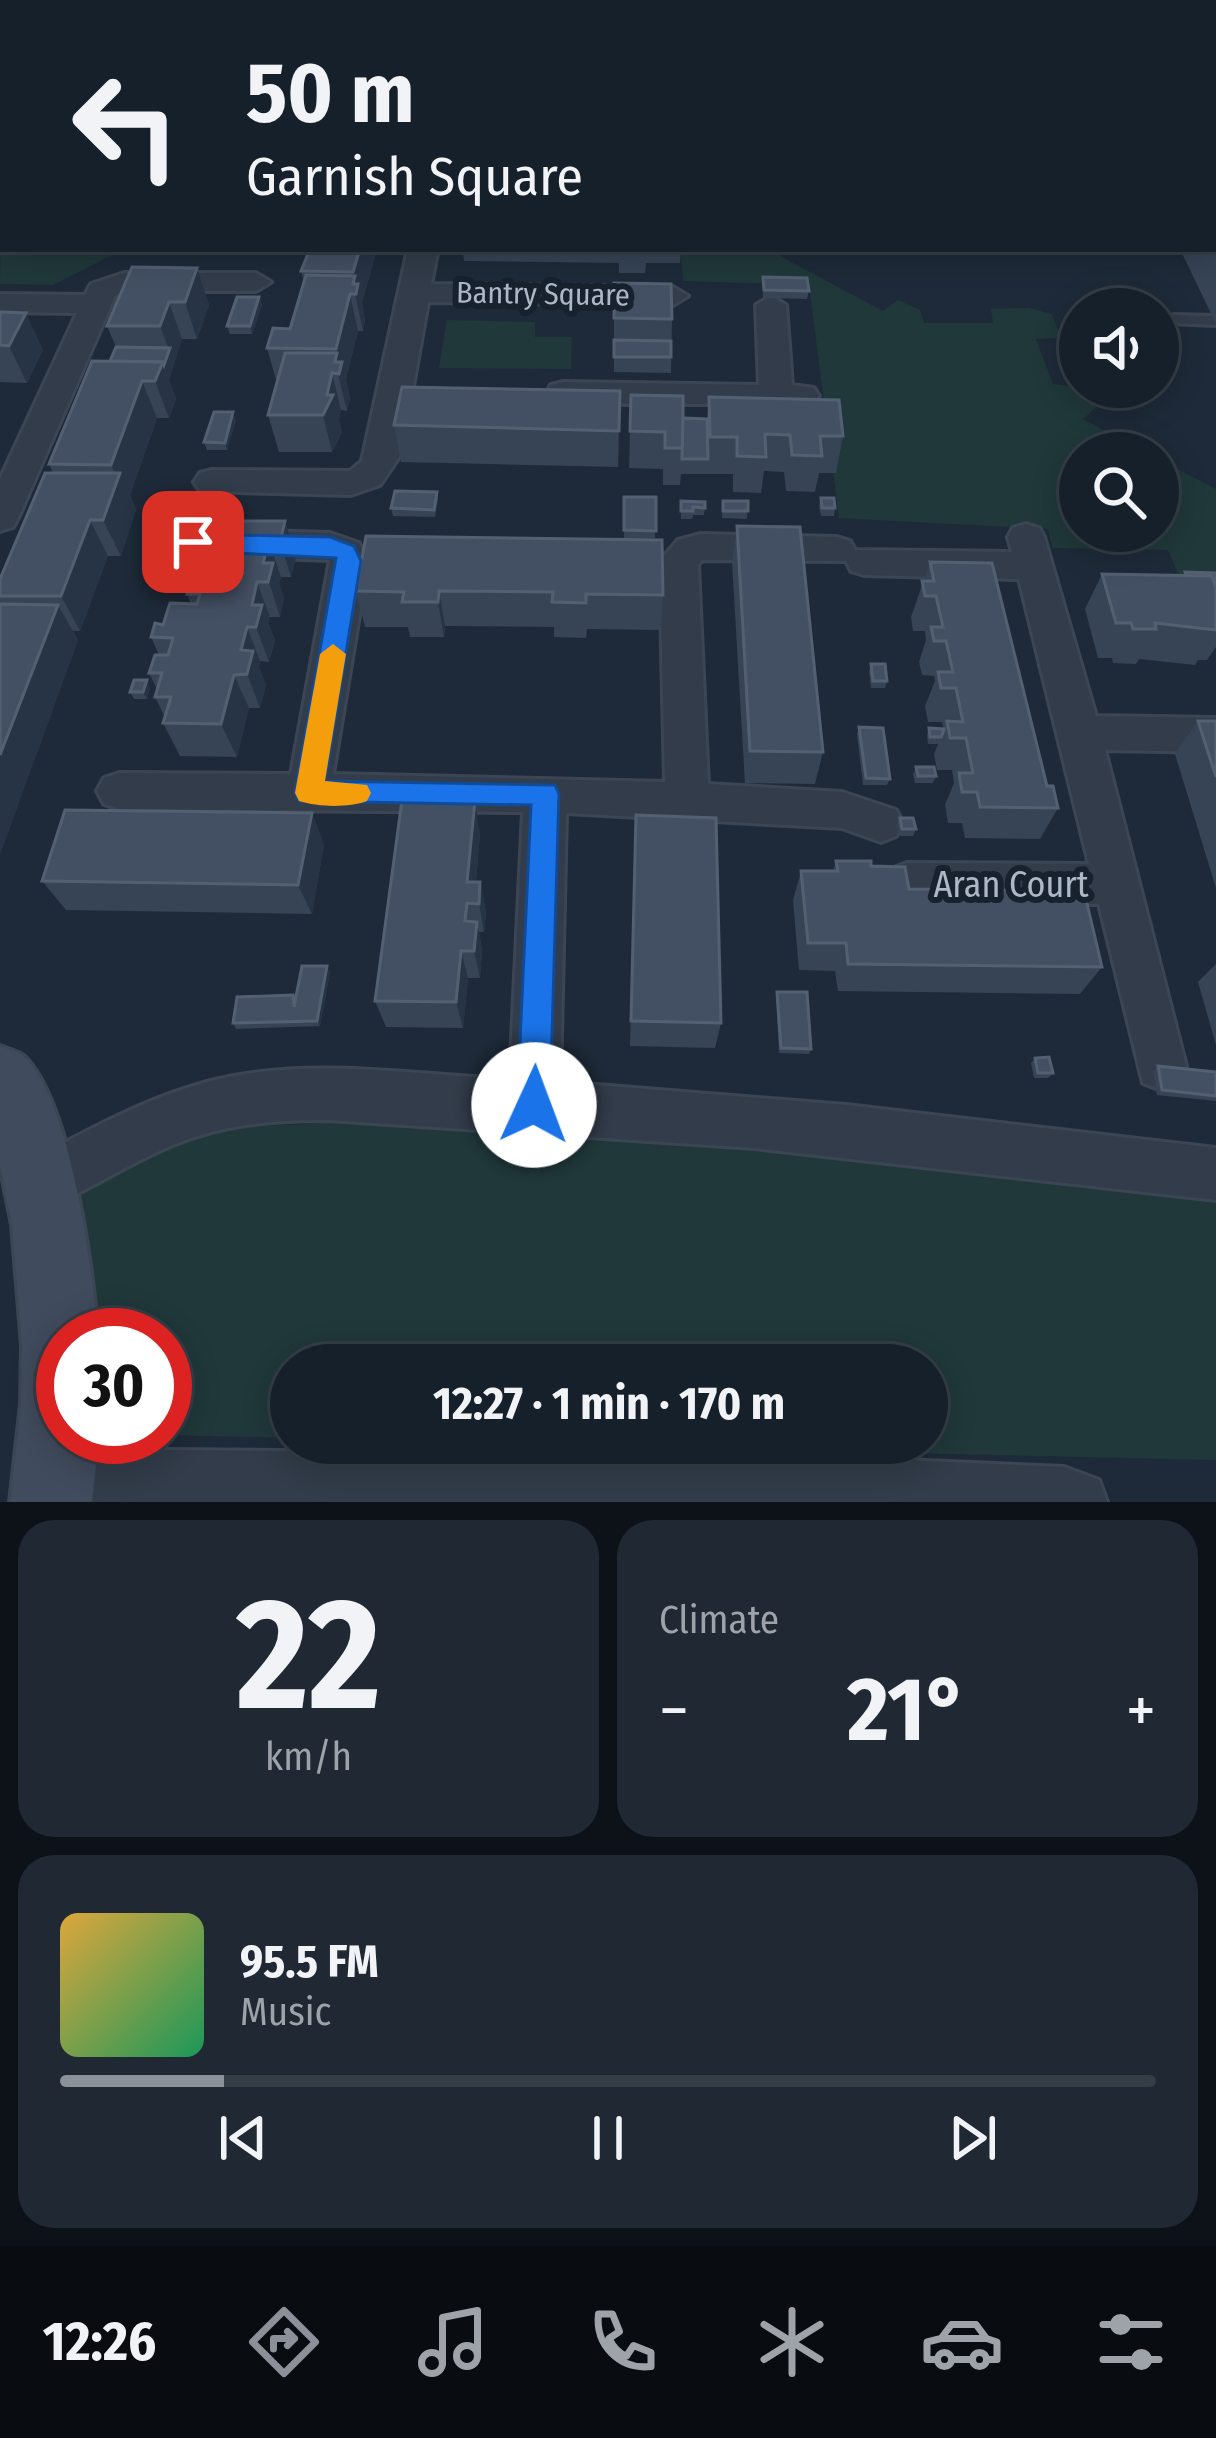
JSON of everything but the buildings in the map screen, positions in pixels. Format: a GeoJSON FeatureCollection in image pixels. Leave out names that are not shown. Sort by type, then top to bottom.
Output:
{"type":"FeatureCollection","features":[{"type":"Feature","properties":{"kind":"street","name":"Bantry Square"},"geometry":{"type":"LineString","coordinates":[[212,482],[362,481],[377,468],[409,391],[414,292],[422,252]]}},
{"type":"Feature","properties":{"kind":"street"},"geometry":{"type":"LineString","coordinates":[[0,518],[102,290],[124,282],[256,282]]}},
{"type":"Feature","properties":{"kind":"street","name":"Bantry Square"},"geometry":{"type":"LineString","coordinates":[[414,292],[673,296]]}},
{"type":"Feature","properties":{"kind":"street"},"geometry":{"type":"LineString","coordinates":[[0,303],[97,304]]}},
{"type":"Feature","properties":{"kind":"street"},"geometry":{"type":"LineString","coordinates":[[533,393],[789,396],[771,304]]}},
{"type":"Feature","properties":{"kind":"street"},"geometry":{"type":"LineString","coordinates":[[193,542],[330,546],[346,552],[349,561],[309,793]]}},
{"type":"Feature","properties":{"kind":"street","name":"Aran Court"},"geometry":{"type":"LineString","coordinates":[[687,800],[679,561],[691,549],[851,556],[1031,551],[1161,1066]]}},
{"type":"Feature","properties":{"kind":"street"},"geometry":{"type":"LineString","coordinates":[[1080,733],[1216,735]]}},
{"type":"Feature","properties":{"kind":"street"},"geometry":{"type":"LineString","coordinates":[[119,791],[545,794],[687,800],[842,810],[881,824]]}},
{"type":"Feature","properties":{"kind":"street"},"geometry":{"type":"LineString","coordinates":[[534,1105],[545,794]]}},
{"type":"Feature","properties":{"kind":"street","name":"Aran Court"},"geometry":{"type":"LineString","coordinates":[[907,883],[1115,884]]}},
{"type":"Feature","properties":{"kind":"street"},"geometry":{"type":"LineString","coordinates":[[0,1079],[13,1099],[40,1184],[61,1328],[53,1490],[813,1494],[1064,1497],[1078,1502]]}},
{"type":"Feature","properties":{"kind":"street"},"geometry":{"type":"LineString","coordinates":[[40,1184],[178,1119],[242,1100],[303,1096],[534,1105],[962,1143],[1216,1174]]}},
{"type":"Feature","properties":{"kind":"lane"},"geometry":{"type":"LineString","coordinates":[[1179,320],[1215,322]]}},
{"type":"Feature","properties":{"kind":"green space"},"geometry":{"type":"Polygon","coordinates":[[[0,252],[215,252],[114,254],[53,285],[0,284],[0,252]]]}},
{"type":"Feature","properties":{"kind":"green space"},"geometry":{"type":"Polygon","coordinates":[[[680,252],[773,252],[883,311],[898,300],[920,310],[924,323],[993,323],[991,309],[1029,308],[1052,314],[1059,338],[1036,339],[1053,384],[1059,385],[1059,408],[1095,408],[1083,419],[1108,432],[1059,432],[1059,548],[1052,548],[1048,529],[839,518],[809,285],[683,281],[680,252]]]}},
{"type":"Feature","properties":{"kind":"green space"},"geometry":{"type":"Polygon","coordinates":[[[447,320],[535,322],[535,337],[572,337],[571,369],[439,368],[447,320]]]}},
{"type":"Feature","properties":{"kind":"green space"},"geometry":{"type":"Polygon","coordinates":[[[1179,470],[1216,489],[1216,578],[1180,578],[1169,552],[1179,552],[1179,470]]]}},
{"type":"Feature","properties":{"kind":"green space"},"geometry":{"type":"Polygon","coordinates":[[[405,1119],[1216,1191],[1216,1460],[948,1454],[948,1344],[270,1344],[270,1438],[192,1436],[192,1308],[67,1308],[52,1198],[181,1130],[405,1119]]]}},
{"type":"Feature","properties":{"kind":"slow traffic"},"geometry":{"type":"LineString","coordinates":[[333,654],[309,793],[357,793]]}},
{"type":"Feature","properties":{"kind":"route"},"geometry":{"type":"LineString","coordinates":[[193,542],[330,546],[346,552],[349,561],[309,793],[545,794],[534,1105]]}}]}
